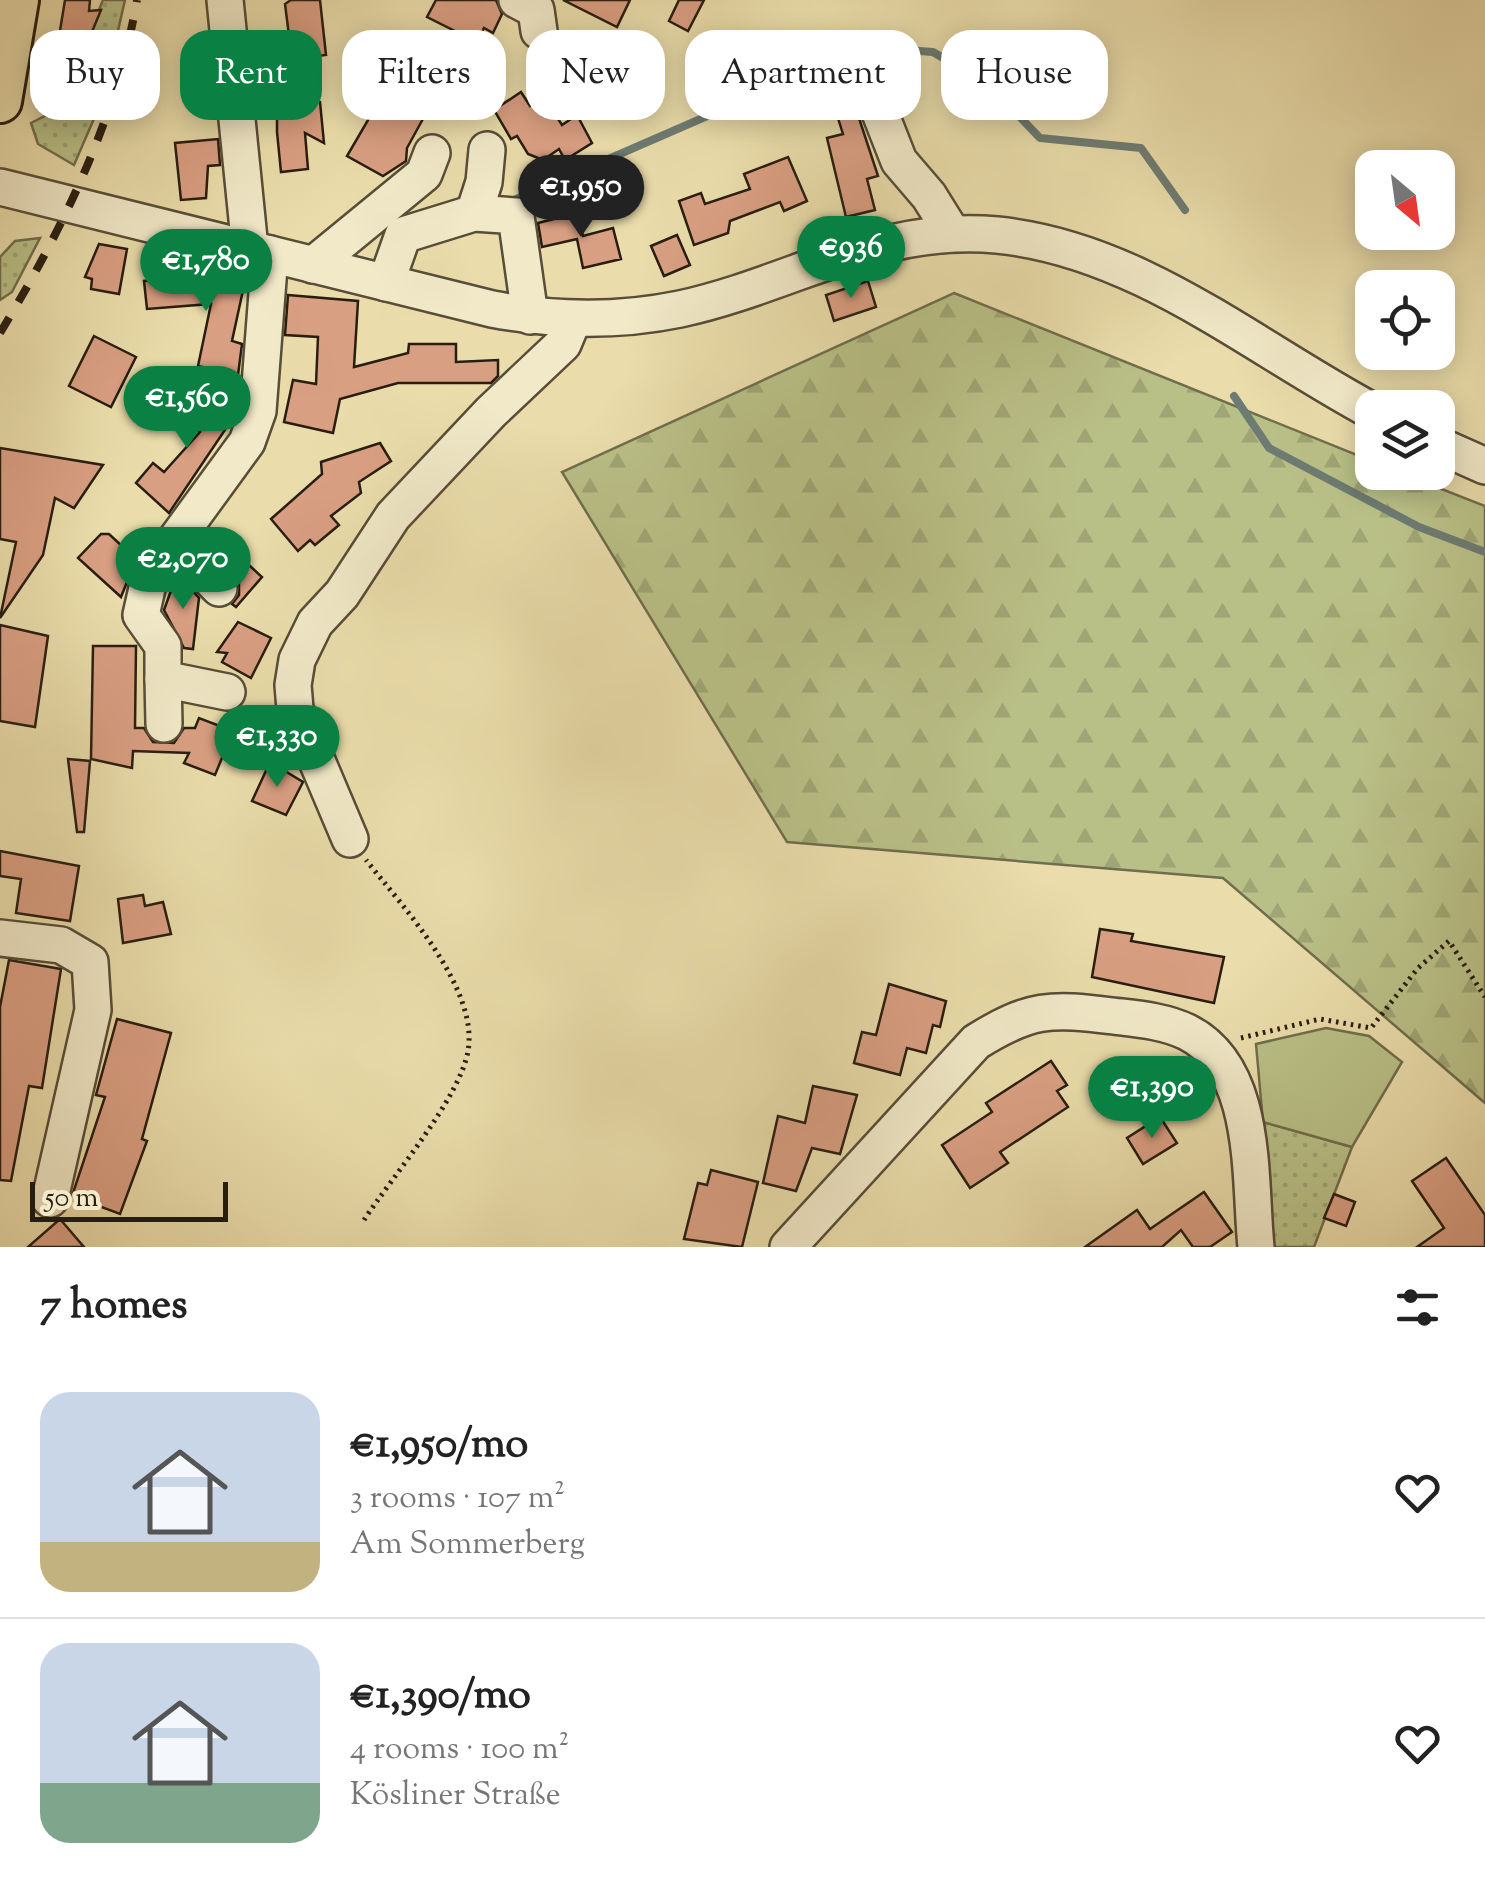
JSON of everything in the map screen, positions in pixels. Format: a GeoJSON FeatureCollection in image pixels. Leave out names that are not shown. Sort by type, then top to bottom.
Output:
{"type":"FeatureCollection","features":[{"type":"Feature","properties":{"kind":"main road"},"geometry":{"type":"LineString","coordinates":[[0,101],[16,0]]}},
{"type":"Feature","properties":{"kind":"street"},"geometry":{"type":"LineString","coordinates":[[164,724],[163,646],[141,615],[150,575],[247,442],[258,412],[260,252],[224,0]]}},
{"type":"Feature","properties":{"kind":"street"},"geometry":{"type":"LineString","coordinates":[[517,0],[536,10],[539,30]]}},
{"type":"Feature","properties":{"kind":"street"},"geometry":{"type":"LineString","coordinates":[[883,120],[899,161],[929,196],[952,233]]}},
{"type":"Feature","properties":{"kind":"street"},"geometry":{"type":"LineString","coordinates":[[474,213],[484,182],[487,150]]}},
{"type":"Feature","properties":{"kind":"street"},"geometry":{"type":"LineString","coordinates":[[313,265],[424,174],[432,154]]}},
{"type":"Feature","properties":{"kind":"street"},"geometry":{"type":"LineString","coordinates":[[0,188],[386,284],[530,316],[573,320],[632,317],[684,308],[866,247],[952,233],[1038,241],[1116,265],[1166,290],[1355,401]]}},
{"type":"Feature","properties":{"kind":"street"},"geometry":{"type":"LineString","coordinates":[[386,284],[403,236],[474,213],[516,216],[526,265],[530,316]]}},
{"type":"Feature","properties":{"kind":"street"},"geometry":{"type":"LineString","coordinates":[[350,839],[296,709],[292,684],[297,660],[316,623],[342,594],[393,516],[491,412],[563,344],[573,320]]}},
{"type":"Feature","properties":{"kind":"street"},"geometry":{"type":"LineString","coordinates":[[1455,453],[1485,466]]}},
{"type":"Feature","properties":{"kind":"street"},"geometry":{"type":"LineString","coordinates":[[176,544],[219,588]]}},
{"type":"Feature","properties":{"kind":"street"},"geometry":{"type":"LineString","coordinates":[[163,679],[227,692]]}},
{"type":"Feature","properties":{"kind":"street"},"geometry":{"type":"LineString","coordinates":[[0,938],[61,945],[90,962],[93,1010],[50,1199]]}},
{"type":"Feature","properties":{"kind":"street"},"geometry":{"type":"LineString","coordinates":[[788,1247],[976,1042],[1010,1020],[1053,1009],[1156,1021],[1188,1032],[1210,1048],[1239,1095],[1256,1247]]}},
{"type":"Feature","properties":{"kind":"path"},"geometry":{"type":"LineString","coordinates":[[350,839],[461,993],[469,1022],[468,1052],[456,1083],[364,1220]]}},
{"type":"Feature","properties":{"kind":"path"},"geometry":{"type":"LineString","coordinates":[[1210,1048],[1270,1028],[1320,1019],[1371,1028],[1418,968],[1449,941],[1485,997]]}},
{"type":"Feature","properties":{"kind":"green space"},"geometry":{"type":"Polygon","coordinates":[[[103,0],[125,0],[118,30],[91,30],[103,0]]]}},
{"type":"Feature","properties":{"kind":"green space"},"geometry":{"type":"Polygon","coordinates":[[[93,120],[74,165],[38,144],[31,123],[93,120]]]}},
{"type":"Feature","properties":{"kind":"green space"},"geometry":{"type":"Polygon","coordinates":[[[40,238],[12,292],[0,300],[0,257],[15,241],[40,238]]]}},
{"type":"Feature","properties":{"kind":"green space"},"geometry":{"type":"Polygon","coordinates":[[[954,293],[1355,454],[1355,490],[1444,490],[1485,506],[1485,1103],[1223,878],[787,842],[562,472],[954,293]]]}},
{"type":"Feature","properties":{"kind":"green space"},"geometry":{"type":"Polygon","coordinates":[[[1326,1028],[1369,1036],[1402,1062],[1352,1147],[1263,1122],[1256,1044],[1326,1028]]]}},
{"type":"Feature","properties":{"kind":"green space"},"geometry":{"type":"Polygon","coordinates":[[[1263,1122],[1352,1147],[1314,1247],[1274,1247],[1263,1122]]]}},
{"type":"Feature","properties":{"kind":"building"},"geometry":{"type":"Polygon","coordinates":[[[65,0],[90,0],[89,11],[101,10],[93,30],[60,30],[65,0]]]}},
{"type":"Feature","properties":{"kind":"building"},"geometry":{"type":"Polygon","coordinates":[[[291,0],[320,0],[326,55],[322,55],[322,30],[288,30],[285,4],[291,0]]]}},
{"type":"Feature","properties":{"kind":"building"},"geometry":{"type":"Polygon","coordinates":[[[436,0],[496,0],[502,14],[494,30],[453,30],[427,17],[436,0]]]}},
{"type":"Feature","properties":{"kind":"building"},"geometry":{"type":"Polygon","coordinates":[[[563,0],[630,0],[617,27],[563,0]]]}},
{"type":"Feature","properties":{"kind":"building"},"geometry":{"type":"Polygon","coordinates":[[[679,0],[704,0],[689,30],[669,21],[679,0]]]}},
{"type":"Feature","properties":{"kind":"building"},"geometry":{"type":"Polygon","coordinates":[[[521,92],[526,100],[526,120],[559,120],[562,125],[580,120],[592,143],[565,160],[559,149],[543,160],[528,154],[517,136],[511,139],[500,120],[506,120],[506,102],[521,92]]]}},
{"type":"Feature","properties":{"kind":"building"},"geometry":{"type":"Polygon","coordinates":[[[277,120],[322,120],[324,143],[305,133],[308,169],[281,172],[277,120]]]}},
{"type":"Feature","properties":{"kind":"building"},"geometry":{"type":"Polygon","coordinates":[[[368,120],[422,120],[407,148],[406,161],[383,176],[347,156],[368,120]]]}},
{"type":"Feature","properties":{"kind":"building"},"geometry":{"type":"Polygon","coordinates":[[[839,120],[860,120],[878,176],[867,179],[875,210],[846,217],[827,138],[843,134],[839,120]]]}},
{"type":"Feature","properties":{"kind":"building"},"geometry":{"type":"Polygon","coordinates":[[[218,139],[220,165],[208,166],[206,198],[181,200],[175,143],[218,139]]]}},
{"type":"Feature","properties":{"kind":"building"},"geometry":{"type":"Polygon","coordinates":[[[788,157],[807,201],[784,211],[780,202],[730,221],[728,233],[694,245],[679,201],[701,193],[705,204],[750,189],[744,174],[788,157]]]}},
{"type":"Feature","properties":{"kind":"building"},"geometry":{"type":"Polygon","coordinates":[[[578,213],[583,236],[613,228],[621,259],[583,268],[577,239],[542,247],[538,223],[578,213]]]}},
{"type":"Feature","properties":{"kind":"building"},"geometry":{"type":"Polygon","coordinates":[[[677,235],[690,265],[664,276],[651,246],[677,235]]]}},
{"type":"Feature","properties":{"kind":"building"},"geometry":{"type":"Polygon","coordinates":[[[99,244],[127,249],[119,294],[91,289],[92,279],[85,277],[99,244]]]}},
{"type":"Feature","properties":{"kind":"building"},"geometry":{"type":"Polygon","coordinates":[[[216,275],[245,281],[232,341],[242,344],[238,375],[198,366],[211,304],[147,309],[144,281],[216,275]]]}},
{"type":"Feature","properties":{"kind":"building"},"geometry":{"type":"Polygon","coordinates":[[[868,281],[876,307],[834,321],[826,295],[868,281]]]}},
{"type":"Feature","properties":{"kind":"building"},"geometry":{"type":"Polygon","coordinates":[[[288,295],[358,301],[354,367],[408,353],[409,344],[456,344],[456,362],[498,360],[498,376],[491,383],[398,383],[340,399],[333,433],[284,422],[293,380],[316,384],[318,337],[285,335],[288,295]]]}},
{"type":"Feature","properties":{"kind":"building"},"geometry":{"type":"Polygon","coordinates":[[[94,336],[136,357],[111,407],[69,386],[94,336]]]}},
{"type":"Feature","properties":{"kind":"building"},"geometry":{"type":"Polygon","coordinates":[[[197,387],[233,418],[169,513],[136,483],[153,463],[164,472],[200,432],[176,412],[197,387]]]}},
{"type":"Feature","properties":{"kind":"building"},"geometry":{"type":"Polygon","coordinates":[[[380,443],[391,461],[359,482],[361,493],[331,516],[339,525],[315,545],[310,540],[298,551],[271,519],[322,474],[321,462],[380,443]]]}},
{"type":"Feature","properties":{"kind":"building"},"geometry":{"type":"Polygon","coordinates":[[[0,448],[103,465],[74,508],[55,498],[43,555],[0,618],[16,542],[0,539],[0,448]]]}},
{"type":"Feature","properties":{"kind":"building"},"geometry":{"type":"Polygon","coordinates":[[[101,534],[109,534],[136,559],[121,597],[78,558],[101,534]]]}},
{"type":"Feature","properties":{"kind":"building"},"geometry":{"type":"Polygon","coordinates":[[[228,546],[262,577],[236,607],[232,604],[239,595],[239,582],[219,557],[228,546]]]}},
{"type":"Feature","properties":{"kind":"building"},"geometry":{"type":"Polygon","coordinates":[[[177,574],[199,598],[193,649],[184,648],[164,610],[177,574]]]}},
{"type":"Feature","properties":{"kind":"building"},"geometry":{"type":"Polygon","coordinates":[[[238,622],[271,638],[251,678],[222,662],[227,653],[217,652],[238,622]]]}},
{"type":"Feature","properties":{"kind":"building"},"geometry":{"type":"Polygon","coordinates":[[[0,625],[48,636],[35,727],[0,721],[0,625]]]}},
{"type":"Feature","properties":{"kind":"building"},"geometry":{"type":"Polygon","coordinates":[[[93,646],[136,646],[135,728],[144,728],[153,742],[174,743],[184,728],[195,728],[199,718],[233,731],[215,775],[184,763],[189,753],[133,751],[132,768],[91,759],[93,646]]]}},
{"type":"Feature","properties":{"kind":"building"},"geometry":{"type":"Polygon","coordinates":[[[68,759],[90,761],[84,832],[77,832],[68,759]]]}},
{"type":"Feature","properties":{"kind":"building"},"geometry":{"type":"Polygon","coordinates":[[[270,762],[303,782],[286,815],[252,801],[270,762]]]}},
{"type":"Feature","properties":{"kind":"building"},"geometry":{"type":"Polygon","coordinates":[[[0,851],[79,866],[70,921],[16,913],[21,879],[0,876],[0,851]]]}},
{"type":"Feature","properties":{"kind":"building"},"geometry":{"type":"Polygon","coordinates":[[[143,895],[145,906],[163,902],[171,934],[123,943],[118,899],[143,895]]]}},
{"type":"Feature","properties":{"kind":"building"},"geometry":{"type":"Polygon","coordinates":[[[1100,929],[1133,934],[1131,941],[1224,957],[1214,1003],[1092,977],[1100,929]]]}},
{"type":"Feature","properties":{"kind":"building"},"geometry":{"type":"Polygon","coordinates":[[[9,960],[61,969],[42,1088],[29,1086],[11,1181],[0,1180],[0,1007],[9,960]]]}},
{"type":"Feature","properties":{"kind":"building"},"geometry":{"type":"Polygon","coordinates":[[[889,984],[946,1001],[940,1027],[933,1025],[926,1053],[907,1048],[900,1075],[854,1063],[862,1032],[876,1035],[889,984]]]}},
{"type":"Feature","properties":{"kind":"building"},"geometry":{"type":"Polygon","coordinates":[[[117,1019],[171,1033],[142,1139],[147,1141],[120,1214],[72,1196],[105,1097],[96,1095],[117,1019]]]}},
{"type":"Feature","properties":{"kind":"building"},"geometry":{"type":"Polygon","coordinates":[[[1051,1061],[1067,1085],[1057,1091],[1068,1107],[1000,1152],[1008,1163],[970,1188],[942,1145],[992,1112],[986,1103],[1051,1061]]]}},
{"type":"Feature","properties":{"kind":"building"},"geometry":{"type":"Polygon","coordinates":[[[813,1086],[857,1095],[840,1154],[812,1148],[796,1191],[763,1183],[778,1116],[805,1123],[813,1086]]]}},
{"type":"Feature","properties":{"kind":"building"},"geometry":{"type":"Polygon","coordinates":[[[1160,1117],[1177,1143],[1143,1164],[1127,1138],[1160,1117]]]}},
{"type":"Feature","properties":{"kind":"building"},"geometry":{"type":"Polygon","coordinates":[[[1446,1158],[1485,1215],[1485,1247],[1417,1247],[1444,1228],[1412,1181],[1446,1158]]]}},
{"type":"Feature","properties":{"kind":"building"},"geometry":{"type":"Polygon","coordinates":[[[711,1170],[758,1182],[742,1247],[684,1239],[698,1183],[707,1185],[711,1170]]]}},
{"type":"Feature","properties":{"kind":"building"},"geometry":{"type":"Polygon","coordinates":[[[1204,1192],[1232,1232],[1210,1247],[1193,1247],[1181,1230],[1162,1247],[1085,1247],[1137,1210],[1150,1229],[1204,1192]]]}},
{"type":"Feature","properties":{"kind":"building"},"geometry":{"type":"Polygon","coordinates":[[[1334,1194],[1355,1202],[1346,1226],[1324,1218],[1334,1194]]]}},
{"type":"Feature","properties":{"kind":"building"},"geometry":{"type":"Polygon","coordinates":[[[60,1219],[84,1247],[28,1247],[60,1219]]]}},
{"type":"Feature","properties":{"kind":"waterway"},"geometry":{"type":"LineString","coordinates":[[507,203],[866,47],[933,52],[990,86],[1040,138],[1141,148],[1185,210]]}},
{"type":"Feature","properties":{"kind":"waterway"},"geometry":{"type":"LineString","coordinates":[[1234,396],[1269,448],[1419,527],[1485,552]]}},
{"type":"Feature","properties":{"kind":"railway"},"geometry":{"type":"LineString","coordinates":[[0,333],[45,254],[101,131],[116,88],[137,0]]}}]}
